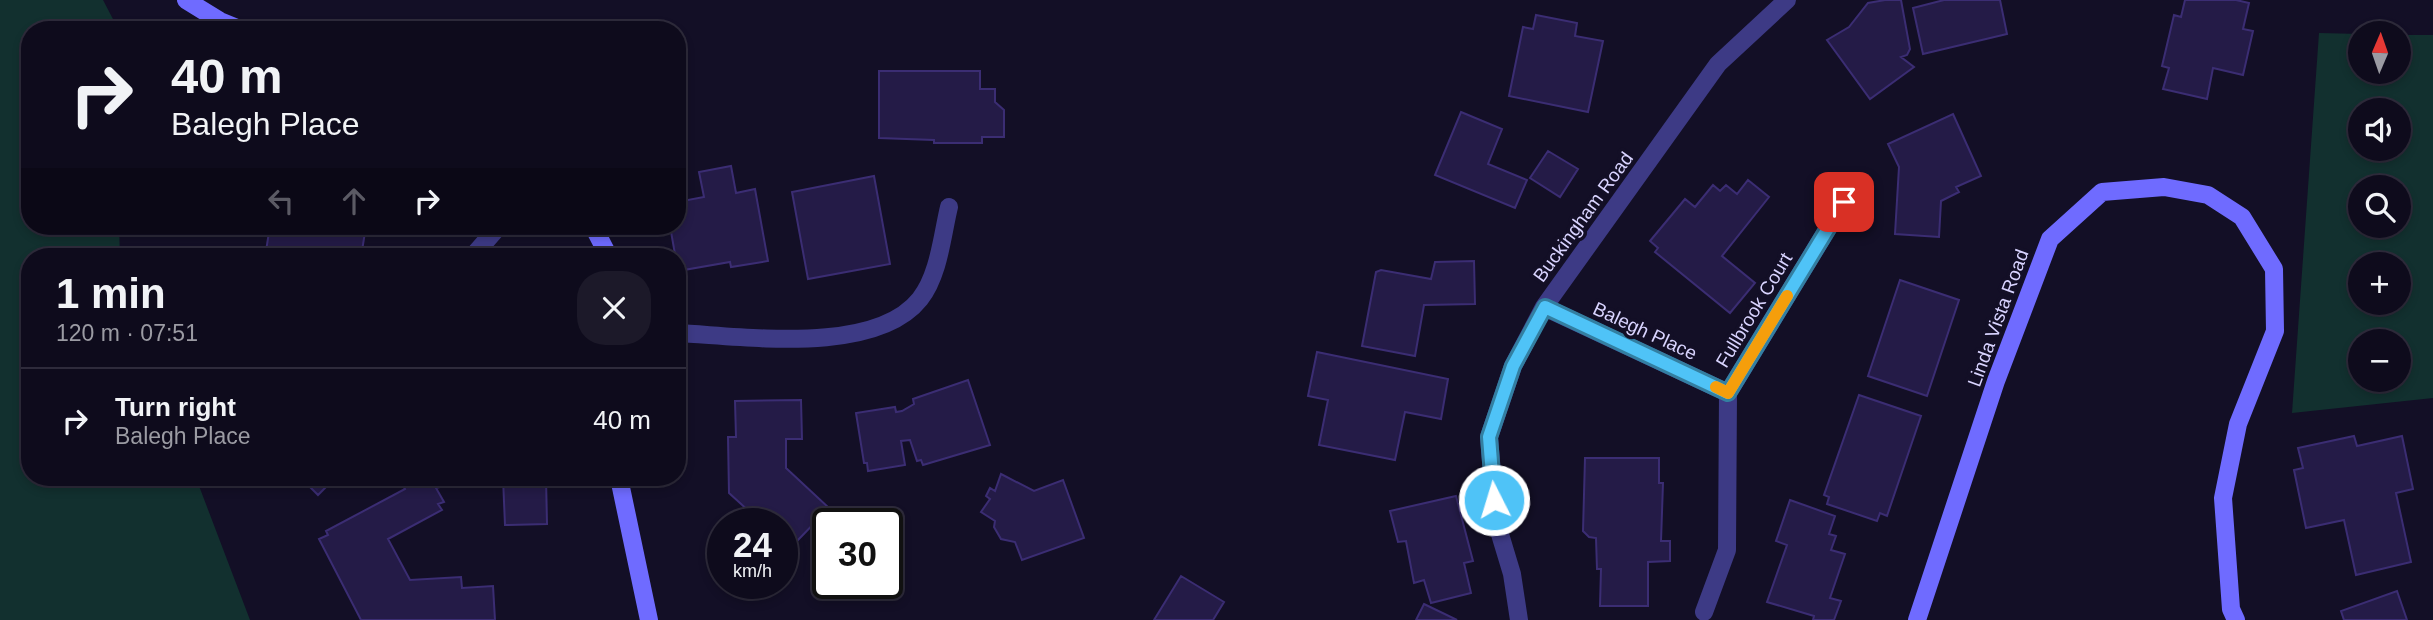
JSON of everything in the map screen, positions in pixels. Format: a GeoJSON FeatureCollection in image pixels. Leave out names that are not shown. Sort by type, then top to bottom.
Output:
{"type":"FeatureCollection","features":[{"type":"Feature","properties":{"kind":"street"},"geometry":{"type":"LineString","coordinates":[[186,0],[220,21]]}},
{"type":"Feature","properties":{"kind":"street","name":"Buckingham Road"},"geometry":{"type":"LineString","coordinates":[[1519,620],[1511,574],[1496,521],[1489,437],[1513,366],[1545,307],[1718,64],[1787,0]]}},
{"type":"Feature","properties":{"kind":"street","name":"Linda Vista Road"},"geometry":{"type":"LineString","coordinates":[[1917,620],[1996,381],[2050,239],[2102,192],[2164,187],[2207,195],[2242,218],[2274,269],[2275,331],[2238,424],[2223,498],[2231,609],[2236,620]]}},
{"type":"Feature","properties":{"kind":"street","name":"Fullbrook Court"},"geometry":{"type":"LineString","coordinates":[[1704,612],[1727,550],[1728,393],[1844,202]]}},
{"type":"Feature","properties":{"kind":"street"},"geometry":{"type":"LineString","coordinates":[[686,333],[812,340],[881,328],[920,299],[936,265],[948,207]]}},
{"type":"Feature","properties":{"kind":"street","name":"Balegh Place"},"geometry":{"type":"LineString","coordinates":[[1545,307],[1728,393]]}},
{"type":"Feature","properties":{"kind":"street"},"geometry":{"type":"LineString","coordinates":[[622,486],[649,620]]}},
{"type":"Feature","properties":{"kind":"green space"},"geometry":{"type":"Polygon","coordinates":[[[0,0],[103,0],[114,21],[21,21],[21,235],[119,235],[120,248],[21,248],[21,486],[199,486],[250,620],[0,620],[0,0]]]}},
{"type":"Feature","properties":{"kind":"green space"},"geometry":{"type":"Polygon","coordinates":[[[2319,33],[2348,34],[2348,84],[2412,84],[2412,35],[2433,35],[2433,398],[2292,413],[2319,33]]]}},
{"type":"Feature","properties":{"kind":"building"},"geometry":{"type":"Polygon","coordinates":[[[1901,0],[1910,49],[1907,55],[1901,57],[1914,67],[1870,99],[1827,40],[1849,27],[1868,3],[1901,0]]]}},
{"type":"Feature","properties":{"kind":"building"},"geometry":{"type":"Polygon","coordinates":[[[1944,0],[2000,0],[2007,34],[1923,54],[1913,8],[1944,0]]]}},
{"type":"Feature","properties":{"kind":"building"},"geometry":{"type":"Polygon","coordinates":[[[2185,0],[2236,0],[2249,3],[2243,29],[2253,31],[2243,75],[2213,68],[2207,99],[2163,89],[2169,68],[2162,66],[2174,15],[2181,17],[2185,0]]]}},
{"type":"Feature","properties":{"kind":"building"},"geometry":{"type":"Polygon","coordinates":[[[1536,15],[1577,23],[1575,36],[1603,41],[1588,112],[1509,96],[1523,27],[1533,29],[1536,15]]]}},
{"type":"Feature","properties":{"kind":"building"},"geometry":{"type":"Polygon","coordinates":[[[879,71],[980,71],[980,89],[995,89],[995,102],[1004,110],[1004,137],[982,137],[982,143],[934,143],[934,140],[879,138],[879,71]]]}},
{"type":"Feature","properties":{"kind":"building"},"geometry":{"type":"Polygon","coordinates":[[[1461,112],[1502,129],[1488,164],[1527,180],[1515,208],[1435,175],[1461,112]]]}},
{"type":"Feature","properties":{"kind":"building"},"geometry":{"type":"Polygon","coordinates":[[[1953,114],[1981,176],[1956,187],[1959,192],[1941,201],[1939,237],[1895,234],[1899,167],[1888,144],[1953,114]]]}},
{"type":"Feature","properties":{"kind":"building"},"geometry":{"type":"Polygon","coordinates":[[[1548,151],[1578,169],[1560,197],[1530,178],[1548,151]]]}},
{"type":"Feature","properties":{"kind":"building"},"geometry":{"type":"Polygon","coordinates":[[[731,166],[736,193],[755,189],[768,261],[731,267],[730,262],[686,270],[686,248],[674,248],[672,235],[686,235],[686,200],[704,197],[699,172],[731,166]]]}},
{"type":"Feature","properties":{"kind":"building"},"geometry":{"type":"Polygon","coordinates":[[[874,176],[890,264],[808,279],[792,192],[874,176]]]}},
{"type":"Feature","properties":{"kind":"building"},"geometry":{"type":"Polygon","coordinates":[[[1748,180],[1769,197],[1722,256],[1755,283],[1730,313],[1655,252],[1658,248],[1650,241],[1685,199],[1695,207],[1713,185],[1720,191],[1726,185],[1737,194],[1748,180]]]}},
{"type":"Feature","properties":{"kind":"building"},"geometry":{"type":"Polygon","coordinates":[[[269,235],[365,235],[362,248],[266,248],[269,235]]]}},
{"type":"Feature","properties":{"kind":"building"},"geometry":{"type":"Polygon","coordinates":[[[1474,261],[1475,304],[1424,305],[1415,356],[1362,346],[1376,272],[1381,270],[1431,279],[1435,262],[1474,261]]]}},
{"type":"Feature","properties":{"kind":"building"},"geometry":{"type":"Polygon","coordinates":[[[1900,280],[1959,300],[1927,396],[1868,376],[1900,280]]]}},
{"type":"Feature","properties":{"kind":"building"},"geometry":{"type":"Polygon","coordinates":[[[1317,352],[1448,379],[1441,419],[1405,412],[1395,460],[1319,445],[1328,400],[1308,396],[1317,352]]]}},
{"type":"Feature","properties":{"kind":"building"},"geometry":{"type":"Polygon","coordinates":[[[968,380],[990,445],[923,465],[921,460],[917,461],[910,440],[901,441],[905,465],[868,471],[867,463],[864,463],[856,413],[895,407],[896,412],[902,411],[914,404],[913,399],[968,380]]]}},
{"type":"Feature","properties":{"kind":"building"},"geometry":{"type":"Polygon","coordinates":[[[1859,395],[1921,416],[1887,516],[1880,513],[1877,521],[1827,504],[1829,497],[1824,495],[1859,395]]]}},
{"type":"Feature","properties":{"kind":"building"},"geometry":{"type":"Polygon","coordinates":[[[801,400],[802,439],[786,439],[786,468],[829,508],[812,508],[812,526],[798,540],[798,508],[746,508],[729,493],[728,437],[736,437],[735,401],[801,400]]]}},
{"type":"Feature","properties":{"kind":"building"},"geometry":{"type":"Polygon","coordinates":[[[2354,436],[2357,446],[2402,436],[2413,489],[2396,493],[2411,562],[2356,575],[2344,520],[2306,528],[2294,470],[2303,468],[2298,448],[2354,436]]]}},
{"type":"Feature","properties":{"kind":"building"},"geometry":{"type":"Polygon","coordinates":[[[1585,458],[1659,458],[1659,483],[1663,483],[1661,541],[1670,541],[1670,561],[1648,562],[1648,606],[1600,606],[1601,569],[1597,569],[1596,538],[1589,537],[1583,531],[1585,458]]]}},
{"type":"Feature","properties":{"kind":"building"},"geometry":{"type":"Polygon","coordinates":[[[1001,474],[1034,491],[1063,480],[1084,538],[1022,560],[1015,542],[1001,539],[994,527],[995,521],[981,512],[990,499],[986,496],[990,488],[995,491],[1001,474]]]}},
{"type":"Feature","properties":{"kind":"building"},"geometry":{"type":"Polygon","coordinates":[[[309,486],[327,486],[318,495],[309,486]]]}},
{"type":"Feature","properties":{"kind":"building"},"geometry":{"type":"Polygon","coordinates":[[[404,486],[440,486],[436,488],[444,502],[438,504],[442,510],[388,539],[410,580],[461,577],[462,588],[493,586],[495,620],[361,620],[319,539],[328,535],[326,531],[405,489],[404,486]]]}},
{"type":"Feature","properties":{"kind":"building"},"geometry":{"type":"Polygon","coordinates":[[[503,486],[546,486],[547,524],[505,525],[503,486]]]}},
{"type":"Feature","properties":{"kind":"building"},"geometry":{"type":"Polygon","coordinates":[[[1456,496],[1473,561],[1464,563],[1471,593],[1431,603],[1424,580],[1414,583],[1406,541],[1398,542],[1390,511],[1456,496]]]}},
{"type":"Feature","properties":{"kind":"building"},"geometry":{"type":"Polygon","coordinates":[[[1790,500],[1835,516],[1829,534],[1836,536],[1831,550],[1845,554],[1830,598],[1841,601],[1834,620],[1813,620],[1814,616],[1767,602],[1787,545],[1776,541],[1790,500]]]}},
{"type":"Feature","properties":{"kind":"building"},"geometry":{"type":"Polygon","coordinates":[[[1181,576],[1224,602],[1213,620],[1154,620],[1181,576]]]}},
{"type":"Feature","properties":{"kind":"building"},"geometry":{"type":"Polygon","coordinates":[[[2397,591],[2407,620],[2344,620],[2341,611],[2397,591]]]}},
{"type":"Feature","properties":{"kind":"building"},"geometry":{"type":"Polygon","coordinates":[[[1424,604],[1457,620],[1416,620],[1424,604]]]}},
{"type":"Feature","properties":{"kind":"slow traffic"},"geometry":{"type":"LineString","coordinates":[[1716,387],[1728,393],[1787,296]]}},
{"type":"Feature","properties":{"kind":"route"},"geometry":{"type":"LineString","coordinates":[[1494,500],[1489,437],[1513,366],[1545,307],[1728,393],[1844,202]]}}]}
